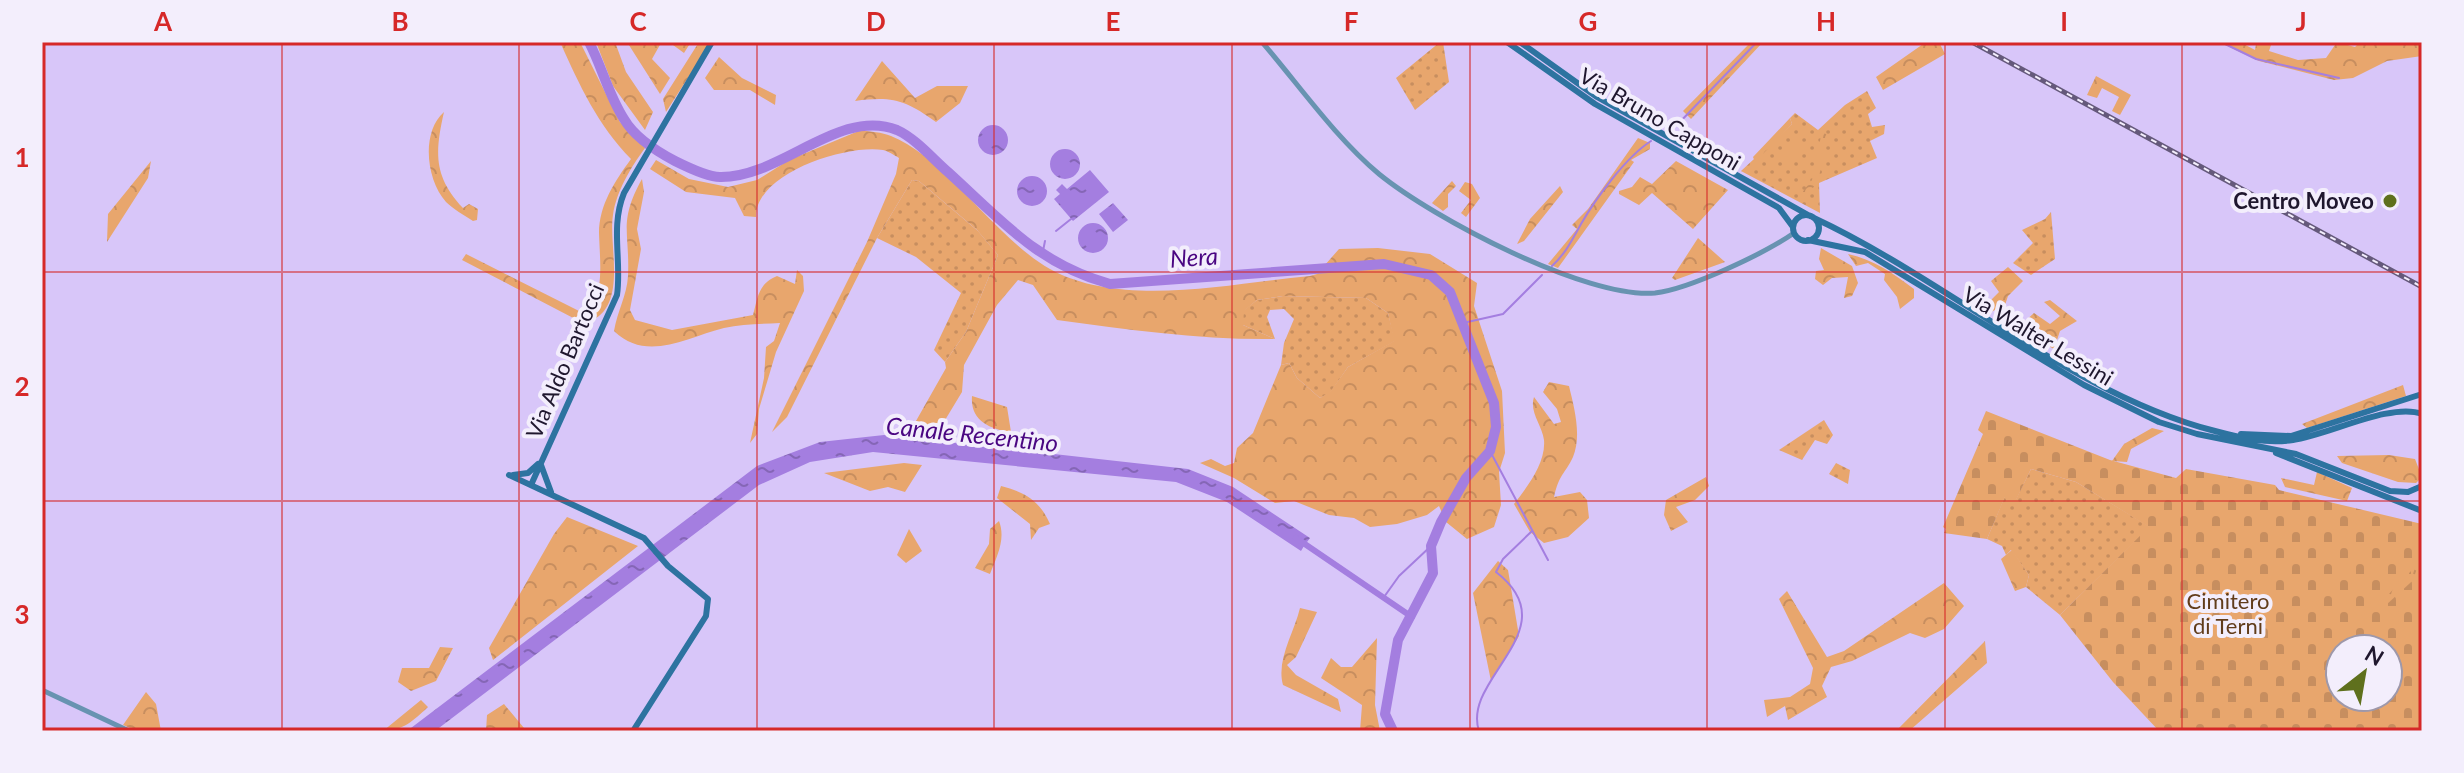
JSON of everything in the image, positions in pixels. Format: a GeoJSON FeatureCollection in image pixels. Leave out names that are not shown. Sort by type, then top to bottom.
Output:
{"type":"FeatureCollection","features":[{"type":"Feature","properties":{"kind":"main road","name":"Via Aldo Bartocci"},"geometry":{"type":"LineString","coordinates":[[541,462],[528,473],[509,475],[531,485],[617,295],[620,261],[617,217],[631,181],[712,42]]}},
{"type":"Feature","properties":{"kind":"main road","name":"Via Bruno Capponi"},"geometry":{"type":"LineString","coordinates":[[1507,42],[1595,104],[1779,208],[1794,230]]}},
{"type":"Feature","properties":{"kind":"main road","name":"Via Bruno Capponi"},"geometry":{"type":"LineString","coordinates":[[1520,42],[1597,97],[1812,217]]}},
{"type":"Feature","properties":{"kind":"main road"},"geometry":{"type":"LineString","coordinates":[[1799,217],[1812,217],[1819,229],[1808,240],[1800,239],[1794,230],[1799,217]]}},
{"type":"Feature","properties":{"kind":"main road","name":"Via Walter Lessini"},"geometry":{"type":"LineString","coordinates":[[1812,217],[2135,403],[2165,417],[2270,443],[2333,432],[2398,410],[2422,414]]}},
{"type":"Feature","properties":{"kind":"main road","name":"Via Walter Lessini"},"geometry":{"type":"LineString","coordinates":[[1808,240],[1865,252],[2125,407],[2197,434],[2296,454],[2390,491],[2421,487]]}},
{"type":"Feature","properties":{"kind":"main road","name":"Via Walter Lessini"},"geometry":{"type":"LineString","coordinates":[[2217,432],[2291,436],[2422,394]]}},
{"type":"Feature","properties":{"kind":"main road","name":"Via Walter Lessini"},"geometry":{"type":"LineString","coordinates":[[2257,447],[2422,511]]}},
{"type":"Feature","properties":{"kind":"main road","name":"Via Aldo Bartocci"},"geometry":{"type":"LineString","coordinates":[[541,462],[547,487],[558,498]]}},
{"type":"Feature","properties":{"kind":"main road"},"geometry":{"type":"LineString","coordinates":[[531,485],[649,543],[664,562],[708,599],[709,610],[633,731]]}},
{"type":"Feature","properties":{"kind":"street"},"geometry":{"type":"LineString","coordinates":[[1262,42],[1377,172],[1416,199],[1561,275],[1604,287],[1654,293],[1686,285],[1794,230]]}},
{"type":"Feature","properties":{"kind":"street"},"geometry":{"type":"LineString","coordinates":[[42,690],[129,731]]}},
{"type":"Feature","properties":{"kind":"green space"},"geometry":{"type":"Polygon","coordinates":[[[560,42],[580,42],[620,122],[645,148],[625,180],[615,206],[612,228],[613,290],[601,315],[588,322],[579,321],[462,260],[466,254],[585,314],[594,309],[600,280],[599,233],[602,213],[614,185],[631,159],[599,118],[560,42]]]}},
{"type":"Feature","properties":{"kind":"green space"},"geometry":{"type":"Polygon","coordinates":[[[596,42],[615,42],[626,72],[653,112],[645,130],[613,86],[596,42]]]}},
{"type":"Feature","properties":{"kind":"green space"},"geometry":{"type":"Polygon","coordinates":[[[627,42],[691,42],[684,53],[673,45],[661,43],[652,59],[670,78],[660,94],[627,42]]]}},
{"type":"Feature","properties":{"kind":"green space"},"geometry":{"type":"Polygon","coordinates":[[[699,42],[711,42],[666,112],[663,99],[699,42]]]}},
{"type":"Feature","properties":{"kind":"green space"},"geometry":{"type":"Polygon","coordinates":[[[1443,42],[1449,82],[1415,110],[1396,78],[1443,42]]]}},
{"type":"Feature","properties":{"kind":"green space"},"geometry":{"type":"Polygon","coordinates":[[[1751,42],[1763,42],[1691,119],[1683,111],[1751,42]]]}},
{"type":"Feature","properties":{"kind":"green space"},"geometry":{"type":"Polygon","coordinates":[[[1926,42],[1939,42],[1945,54],[1883,90],[1876,77],[1926,42]]]}},
{"type":"Feature","properties":{"kind":"green space"},"geometry":{"type":"Polygon","coordinates":[[[2219,42],[2240,42],[2255,50],[2256,44],[2271,45],[2269,51],[2298,60],[2326,58],[2337,42],[2355,47],[2360,42],[2422,42],[2422,56],[2387,61],[2353,78],[2334,80],[2259,61],[2219,42]]]}},
{"type":"Feature","properties":{"kind":"green space"},"geometry":{"type":"Polygon","coordinates":[[[719,57],[742,78],[776,95],[775,105],[750,90],[714,90],[705,78],[719,57]]]}},
{"type":"Feature","properties":{"kind":"green space"},"geometry":{"type":"Polygon","coordinates":[[[882,61],[915,98],[937,86],[968,86],[960,103],[936,122],[898,101],[855,101],[882,61]]]}},
{"type":"Feature","properties":{"kind":"green space"},"geometry":{"type":"Polygon","coordinates":[[[2096,76],[2131,95],[2120,115],[2112,111],[2119,97],[2102,88],[2097,98],[2087,95],[2096,76]]]}},
{"type":"Feature","properties":{"kind":"green space"},"geometry":{"type":"Polygon","coordinates":[[[1867,91],[1876,108],[1868,114],[1872,127],[1885,125],[1884,134],[1870,141],[1877,158],[1819,183],[1820,213],[1741,171],[1792,124],[1790,118],[1795,113],[1818,130],[1845,105],[1867,91]]]}},
{"type":"Feature","properties":{"kind":"green space"},"geometry":{"type":"Polygon","coordinates":[[[444,112],[438,152],[441,174],[463,208],[469,204],[478,209],[477,220],[473,221],[449,205],[434,181],[429,143],[432,131],[444,112]]]}},
{"type":"Feature","properties":{"kind":"green space"},"geometry":{"type":"Polygon","coordinates":[[[1790,118],[1792,124],[1755,162],[1753,157],[1790,118]]]}},
{"type":"Feature","properties":{"kind":"green space"},"geometry":{"type":"Polygon","coordinates":[[[861,130],[887,135],[911,147],[951,180],[1030,255],[1050,269],[1079,281],[1143,291],[1212,287],[1310,276],[1317,274],[1339,249],[1378,248],[1430,254],[1477,283],[1474,306],[1502,391],[1505,453],[1499,472],[1501,505],[1494,527],[1467,539],[1446,522],[1439,506],[1427,515],[1397,524],[1370,527],[1354,518],[1329,515],[1294,501],[1275,503],[1234,478],[1200,463],[1211,459],[1225,466],[1234,463],[1237,448],[1253,433],[1281,365],[1289,363],[1297,378],[1320,398],[1330,392],[1348,367],[1394,341],[1388,313],[1366,298],[1283,296],[1257,300],[1244,311],[1243,325],[1275,339],[1220,338],[1057,320],[1033,285],[1018,280],[997,305],[964,365],[962,392],[936,435],[912,428],[946,368],[945,362],[966,332],[998,255],[977,230],[919,181],[912,180],[877,238],[787,417],[772,432],[867,242],[896,174],[899,158],[885,151],[867,149],[827,157],[806,165],[770,187],[760,201],[756,217],[744,216],[735,198],[686,192],[650,169],[656,160],[689,179],[728,187],[757,180],[789,160],[861,130]]]}},
{"type":"Feature","properties":{"kind":"green space"},"geometry":{"type":"Polygon","coordinates":[[[1822,131],[1828,136],[1818,181],[1807,196],[1800,195],[1812,180],[1822,131]]]}},
{"type":"Feature","properties":{"kind":"green space"},"geometry":{"type":"Polygon","coordinates":[[[1638,138],[1650,143],[1650,149],[1631,160],[1634,162],[1558,268],[1548,264],[1577,229],[1572,225],[1588,209],[1638,138]]]}},
{"type":"Feature","properties":{"kind":"green space"},"geometry":{"type":"Polygon","coordinates":[[[1801,144],[1805,147],[1795,162],[1789,163],[1784,155],[1787,148],[1801,144]]]}},
{"type":"Feature","properties":{"kind":"green space"},"geometry":{"type":"Polygon","coordinates":[[[151,161],[148,178],[107,242],[108,214],[151,161]]]}},
{"type":"Feature","properties":{"kind":"green space"},"geometry":{"type":"Polygon","coordinates":[[[1676,161],[1728,190],[1693,229],[1652,193],[1639,205],[1619,194],[1619,191],[1632,187],[1640,177],[1652,184],[1676,161]]]}},
{"type":"Feature","properties":{"kind":"green space"},"geometry":{"type":"Polygon","coordinates":[[[642,179],[644,192],[637,229],[641,249],[630,310],[635,320],[672,330],[753,315],[766,283],[777,276],[795,284],[797,270],[803,276],[804,291],[776,352],[759,409],[757,434],[750,443],[764,378],[766,347],[774,341],[780,323],[731,327],[654,346],[640,345],[614,331],[627,283],[630,206],[642,179]]]}},
{"type":"Feature","properties":{"kind":"green space"},"geometry":{"type":"Polygon","coordinates":[[[912,180],[919,181],[978,231],[998,255],[966,332],[945,362],[934,350],[961,293],[916,257],[877,238],[912,180]]]}},
{"type":"Feature","properties":{"kind":"green space"},"geometry":{"type":"Polygon","coordinates":[[[1452,181],[1456,186],[1448,194],[1448,207],[1443,211],[1432,203],[1452,181]]]}},
{"type":"Feature","properties":{"kind":"green space"},"geometry":{"type":"Polygon","coordinates":[[[1465,182],[1472,184],[1480,198],[1466,217],[1461,213],[1471,200],[1459,191],[1465,182]]]}},
{"type":"Feature","properties":{"kind":"green space"},"geometry":{"type":"Polygon","coordinates":[[[1560,186],[1563,192],[1524,241],[1517,244],[1530,219],[1560,186]]]}},
{"type":"Feature","properties":{"kind":"green space"},"geometry":{"type":"Polygon","coordinates":[[[2051,212],[2055,259],[2031,275],[2013,263],[2033,243],[2022,230],[2045,219],[2051,212]]]}},
{"type":"Feature","properties":{"kind":"green space"},"geometry":{"type":"Polygon","coordinates":[[[1698,238],[1725,262],[1675,280],[1672,278],[1698,238]]]}},
{"type":"Feature","properties":{"kind":"green space"},"geometry":{"type":"Polygon","coordinates":[[[1821,248],[1852,266],[1858,283],[1852,296],[1844,298],[1848,277],[1832,278],[1823,285],[1815,279],[1816,271],[1824,270],[1819,259],[1821,248]]]}},
{"type":"Feature","properties":{"kind":"green space"},"geometry":{"type":"Polygon","coordinates":[[[1848,254],[1875,263],[1898,278],[1914,289],[1914,298],[1900,309],[1897,297],[1884,280],[1885,274],[1868,263],[1856,266],[1848,254]]]}},
{"type":"Feature","properties":{"kind":"green space"},"geometry":{"type":"Polygon","coordinates":[[[2008,267],[2023,281],[2008,296],[2005,305],[1991,312],[1984,307],[1999,292],[1991,281],[2008,267]]]}},
{"type":"Feature","properties":{"kind":"green space"},"geometry":{"type":"Polygon","coordinates":[[[1283,296],[1366,298],[1388,313],[1395,341],[1348,367],[1330,393],[1320,398],[1297,378],[1289,363],[1281,365],[1284,343],[1294,319],[1284,309],[1270,310],[1267,317],[1275,339],[1243,325],[1243,311],[1257,300],[1283,296]]]}},
{"type":"Feature","properties":{"kind":"green space"},"geometry":{"type":"Polygon","coordinates":[[[2050,300],[2077,321],[2060,331],[2054,349],[2023,332],[2023,323],[2034,313],[2050,324],[2060,316],[2044,302],[2050,300]]]}},
{"type":"Feature","properties":{"kind":"green space"},"geometry":{"type":"Polygon","coordinates":[[[1549,382],[1569,386],[1577,430],[1573,457],[1554,497],[1580,492],[1587,500],[1589,518],[1568,537],[1544,543],[1530,532],[1514,504],[1535,474],[1544,449],[1543,434],[1533,408],[1534,397],[1554,424],[1561,422],[1557,409],[1543,392],[1549,382]]]}},
{"type":"Feature","properties":{"kind":"green space"},"geometry":{"type":"Polygon","coordinates":[[[2403,385],[2406,396],[2307,428],[2302,424],[2403,385]]]}},
{"type":"Feature","properties":{"kind":"green space"},"geometry":{"type":"Polygon","coordinates":[[[972,396],[1007,407],[1011,432],[982,422],[974,411],[972,396]]]}},
{"type":"Feature","properties":{"kind":"green space","name":"Cimitero di Terni"},"geometry":{"type":"Polygon","coordinates":[[[1986,411],[2110,460],[2176,478],[2186,469],[2275,485],[2279,490],[2422,524],[2422,731],[2159,731],[2113,682],[2060,615],[2149,527],[2076,482],[2031,469],[2016,500],[2005,497],[1987,539],[1944,533],[1946,529],[1943,527],[1983,434],[1978,430],[1986,411]]]}},
{"type":"Feature","properties":{"kind":"green space"},"geometry":{"type":"Polygon","coordinates":[[[1824,420],[1833,435],[1827,444],[1815,440],[1802,460],[1779,450],[1824,420]]]}},
{"type":"Feature","properties":{"kind":"green space"},"geometry":{"type":"Polygon","coordinates":[[[2152,428],[2164,431],[2131,449],[2127,462],[2112,461],[2124,444],[2152,428]]]}},
{"type":"Feature","properties":{"kind":"green space"},"geometry":{"type":"Polygon","coordinates":[[[2389,455],[2415,459],[2422,477],[2416,483],[2398,482],[2342,463],[2337,456],[2389,455]]]}},
{"type":"Feature","properties":{"kind":"green space"},"geometry":{"type":"Polygon","coordinates":[[[904,463],[922,465],[905,492],[888,487],[870,491],[824,473],[904,463]]]}},
{"type":"Feature","properties":{"kind":"green space"},"geometry":{"type":"Polygon","coordinates":[[[1836,463],[1850,470],[1848,484],[1829,474],[1836,463]]]}},
{"type":"Feature","properties":{"kind":"green space"},"geometry":{"type":"Polygon","coordinates":[[[2031,469],[2076,482],[2150,527],[2060,615],[2026,587],[2029,575],[2011,550],[2006,555],[2002,546],[1987,539],[2005,496],[2016,499],[2031,469]]]}},
{"type":"Feature","properties":{"kind":"green space"},"geometry":{"type":"Polygon","coordinates":[[[2317,472],[2352,488],[2347,501],[2285,487],[2281,478],[2314,485],[2317,472]]]}},
{"type":"Feature","properties":{"kind":"green space"},"geometry":{"type":"Polygon","coordinates":[[[1706,477],[1709,486],[1695,500],[1676,507],[1688,522],[1671,531],[1664,515],[1666,500],[1706,477]]]}},
{"type":"Feature","properties":{"kind":"green space"},"geometry":{"type":"Polygon","coordinates":[[[1001,486],[1031,499],[1042,509],[1050,524],[1039,528],[1031,540],[1030,524],[997,498],[1001,486]]]}},
{"type":"Feature","properties":{"kind":"green space"},"geometry":{"type":"Polygon","coordinates":[[[567,517],[638,546],[493,660],[489,648],[554,534],[567,517]]]}},
{"type":"Feature","properties":{"kind":"green space"},"geometry":{"type":"Polygon","coordinates":[[[999,521],[1001,541],[990,574],[975,568],[989,544],[990,529],[999,521]]]}},
{"type":"Feature","properties":{"kind":"green space"},"geometry":{"type":"Polygon","coordinates":[[[909,529],[922,551],[906,563],[897,555],[909,529]]]}},
{"type":"Feature","properties":{"kind":"green space"},"geometry":{"type":"Polygon","coordinates":[[[2012,550],[2029,575],[2026,587],[2015,591],[2001,559],[2012,550]]]}},
{"type":"Feature","properties":{"kind":"green space"},"geometry":{"type":"Polygon","coordinates":[[[1498,561],[1508,570],[1519,636],[1491,681],[1473,593],[1498,561]]]}},
{"type":"Feature","properties":{"kind":"green space"},"geometry":{"type":"Polygon","coordinates":[[[2413,569],[2421,573],[2386,605],[2382,601],[2413,569]]]}},
{"type":"Feature","properties":{"kind":"green space"},"geometry":{"type":"Polygon","coordinates":[[[1944,583],[1964,606],[1944,629],[1925,638],[1910,633],[1852,661],[1831,667],[1822,686],[1827,697],[1788,720],[1785,706],[1767,717],[1764,700],[1790,697],[1810,684],[1813,668],[1779,599],[1787,591],[1827,657],[1844,651],[1944,583]]]}},
{"type":"Feature","properties":{"kind":"green space"},"geometry":{"type":"Polygon","coordinates":[[[1300,608],[1317,612],[1296,657],[1287,665],[1296,675],[1338,699],[1341,712],[1283,685],[1284,656],[1300,608]]]}},
{"type":"Feature","properties":{"kind":"green space"},"geometry":{"type":"Polygon","coordinates":[[[1377,638],[1375,705],[1380,731],[1360,731],[1362,705],[1321,678],[1331,658],[1341,667],[1352,667],[1377,638]]]}},
{"type":"Feature","properties":{"kind":"green space"},"geometry":{"type":"Polygon","coordinates":[[[1985,641],[1987,663],[1909,731],[1896,731],[1985,641]]]}},
{"type":"Feature","properties":{"kind":"green space"},"geometry":{"type":"Polygon","coordinates":[[[440,647],[453,648],[436,681],[411,691],[398,682],[402,668],[429,668],[440,647]]]}},
{"type":"Feature","properties":{"kind":"green space"},"geometry":{"type":"Polygon","coordinates":[[[146,692],[156,704],[161,731],[137,731],[123,725],[146,692]]]}},
{"type":"Feature","properties":{"kind":"green space"},"geometry":{"type":"Polygon","coordinates":[[[421,700],[428,707],[418,716],[402,727],[383,731],[421,700]]]}},
{"type":"Feature","properties":{"kind":"green space"},"geometry":{"type":"Polygon","coordinates":[[[504,704],[524,728],[523,731],[486,731],[487,715],[504,704]]]}},
{"type":"Feature","properties":{"kind":"water"},"geometry":{"type":"Polygon","coordinates":[[[993,125],[1004,129],[1008,140],[1004,151],[993,155],[982,151],[978,140],[982,129],[993,125]]]}},
{"type":"Feature","properties":{"kind":"water"},"geometry":{"type":"Polygon","coordinates":[[[1065,149],[1076,153],[1080,164],[1076,175],[1065,179],[1054,175],[1050,164],[1054,153],[1065,149]]]}},
{"type":"Feature","properties":{"kind":"water"},"geometry":{"type":"Polygon","coordinates":[[[1090,170],[1109,192],[1073,221],[1054,199],[1060,194],[1056,190],[1062,184],[1067,189],[1090,170]]]}},
{"type":"Feature","properties":{"kind":"water"},"geometry":{"type":"Polygon","coordinates":[[[1032,176],[1043,180],[1047,191],[1043,202],[1032,206],[1021,202],[1017,191],[1021,180],[1032,176]]]}},
{"type":"Feature","properties":{"kind":"water"},"geometry":{"type":"Polygon","coordinates":[[[1113,203],[1128,220],[1113,232],[1099,214],[1113,203]]]}},
{"type":"Feature","properties":{"kind":"water"},"geometry":{"type":"Polygon","coordinates":[[[1093,223],[1104,227],[1108,238],[1104,249],[1093,253],[1082,249],[1078,238],[1082,227],[1093,223]]]}},
{"type":"Feature","properties":{"kind":"water"},"geometry":{"type":"Polygon","coordinates":[[[884,435],[1188,469],[1233,487],[1310,538],[1307,542],[1301,541],[1304,546],[1301,551],[1227,502],[1176,482],[873,452],[810,462],[759,485],[435,731],[407,731],[757,466],[820,442],[884,435]]]}},
{"type":"Feature","properties":{"kind":"waterway","name":"Nera"},"geometry":{"type":"LineString","coordinates":[[589,42],[614,101],[634,132],[668,157],[709,175],[743,174],[765,167],[832,135],[875,125],[897,130],[910,138],[1004,224],[1041,253],[1110,284],[1384,264],[1431,275],[1450,292],[1494,403],[1496,427],[1490,451],[1466,478],[1441,522],[1431,546],[1433,573],[1398,640],[1385,714],[1393,731]]}},
{"type":"Feature","properties":{"kind":"waterway"},"geometry":{"type":"LineString","coordinates":[[1676,126],[1757,42]]}},
{"type":"Feature","properties":{"kind":"waterway"},"geometry":{"type":"LineString","coordinates":[[2221,42],[2256,59],[2339,78]]}},
{"type":"Feature","properties":{"kind":"waterway"},"geometry":{"type":"LineString","coordinates":[[1552,266],[1612,179],[1651,141]]}},
{"type":"Feature","properties":{"kind":"waterway"},"geometry":{"type":"LineString","coordinates":[[1056,231],[1071,219]]}},
{"type":"Feature","properties":{"kind":"waterway"},"geometry":{"type":"LineString","coordinates":[[1042,256],[1045,241]]}},
{"type":"Feature","properties":{"kind":"waterway"},"geometry":{"type":"LineString","coordinates":[[1463,323],[1503,314],[1542,275]]}},
{"type":"Feature","properties":{"kind":"waterway"},"geometry":{"type":"LineString","coordinates":[[1490,451],[1548,560]]}},
{"type":"Feature","properties":{"kind":"waterway"},"geometry":{"type":"LineString","coordinates":[[1479,731],[1478,711],[1484,692],[1518,633],[1522,613],[1516,593],[1496,572],[1503,559],[1532,531]]}},
{"type":"Feature","properties":{"kind":"waterway","name":"Canale Recentino"},"geometry":{"type":"LineString","coordinates":[[1296,538],[1412,617]]}},
{"type":"Feature","properties":{"kind":"waterway","name":"Canale Recentino"},"geometry":{"type":"LineString","coordinates":[[1384,597],[1399,576],[1431,546]]}},
{"type":"Feature","properties":{"kind":"railway"},"geometry":{"type":"LineString","coordinates":[[1972,42],[2422,287]]}},
{"type":"Feature","properties":{"kind":"place","name":"Centro Moveo"},"geometry":{"type":"Point","coordinates":[2390,201]}}]}
